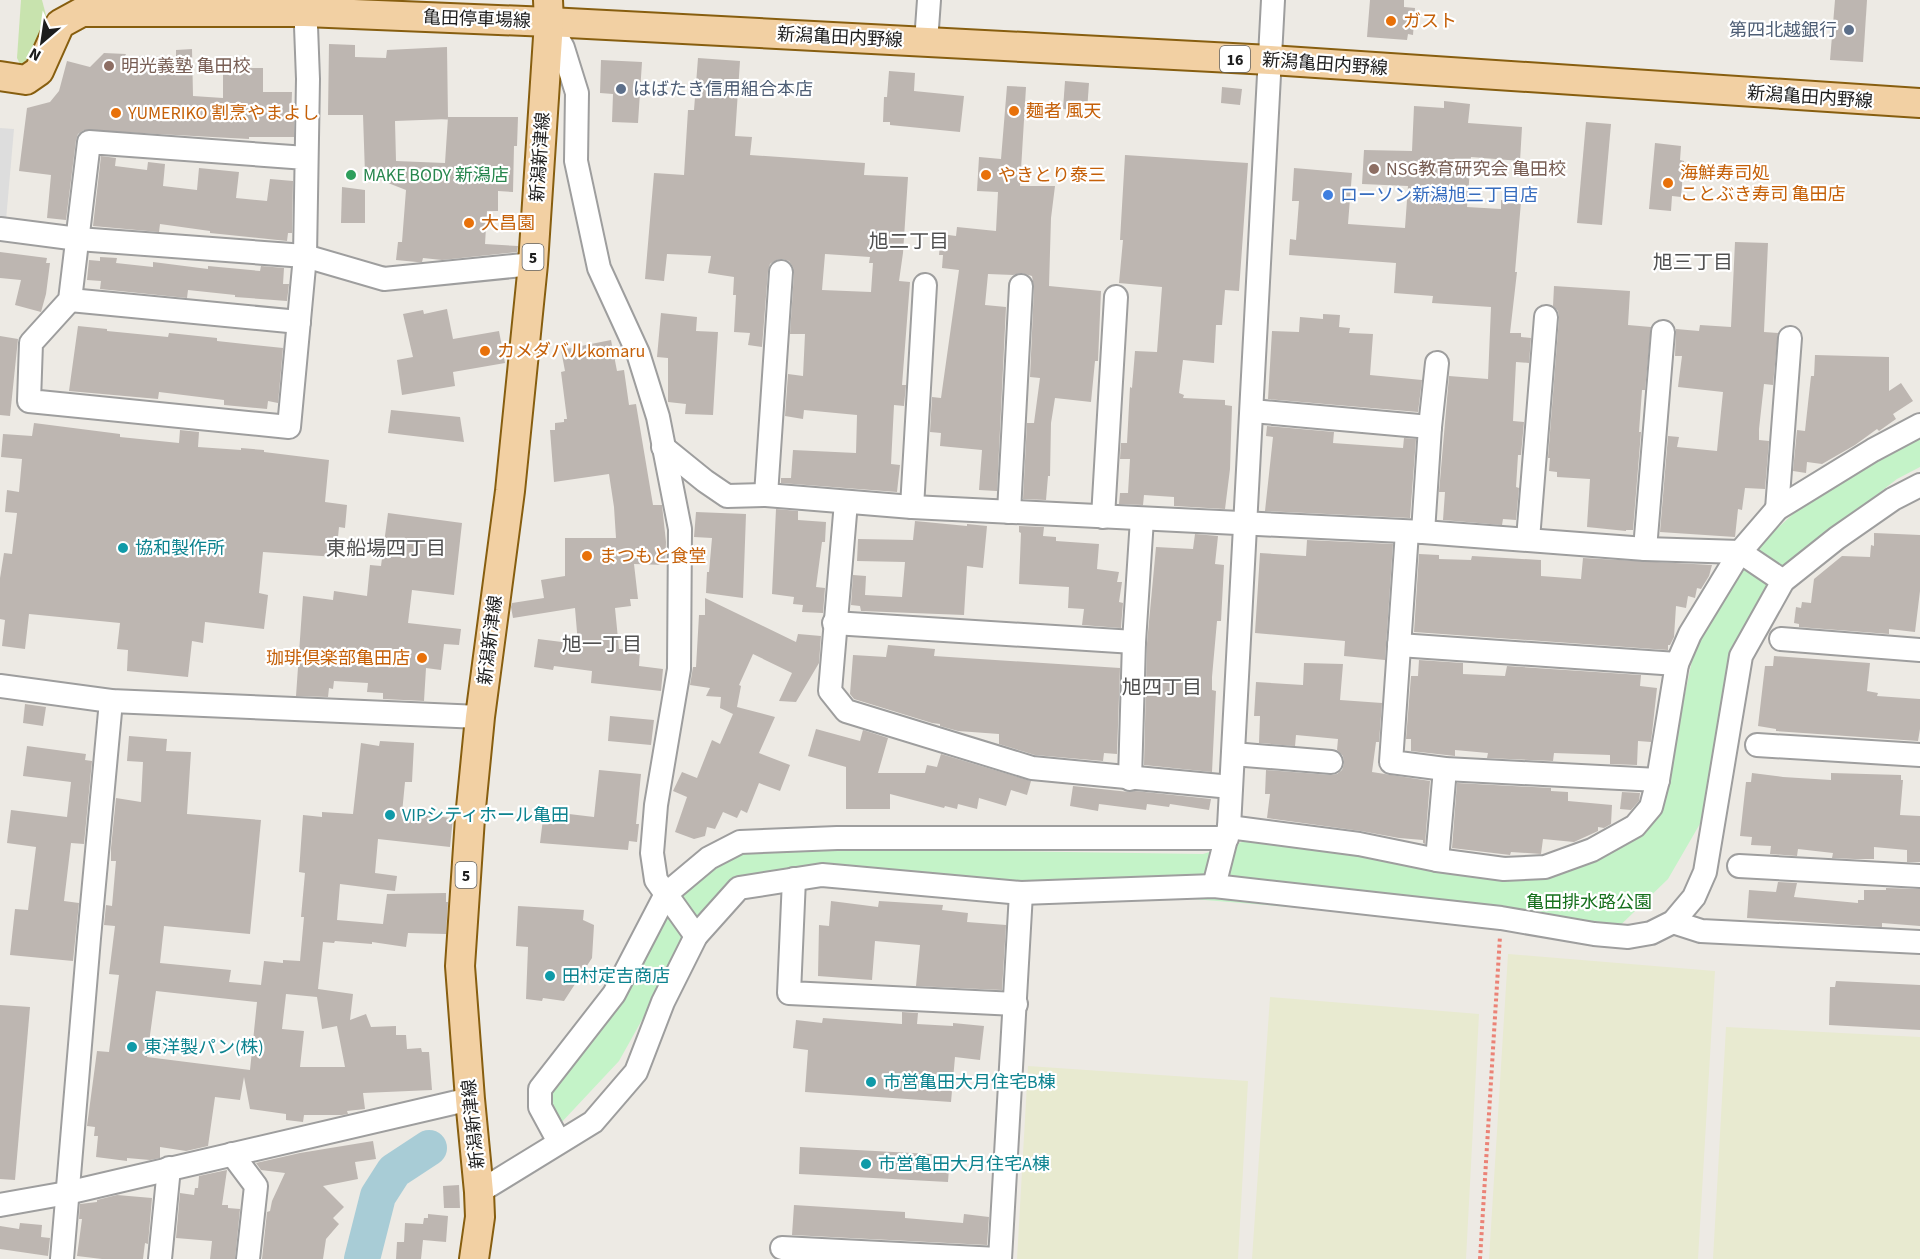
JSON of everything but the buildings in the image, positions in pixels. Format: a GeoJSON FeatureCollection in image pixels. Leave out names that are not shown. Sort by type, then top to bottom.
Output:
{"type":"FeatureCollection","features":[{"type":"Feature","properties":{"kind":"main road","name":"亀田停車場線"},"geometry":{"type":"LineString","coordinates":[[0,76],[26,80],[39,71],[60,24],[72,6],[305,6],[549,11]]}},
{"type":"Feature","properties":{"kind":"main road","name":"新潟亀田内野線"},"geometry":{"type":"LineString","coordinates":[[549,11],[926,42],[1270,60],[1920,104]]}},
{"type":"Feature","properties":{"kind":"main road","name":"新潟新津線"},"geometry":{"type":"LineString","coordinates":[[474,1259],[480,1217],[479,1192],[460,966],[470,818],[480,717],[510,491],[533,264],[549,11]]}},
{"type":"Feature","properties":{"kind":"street"},"geometry":{"type":"LineString","coordinates":[[926,42],[929,0]]}},
{"type":"Feature","properties":{"kind":"street"},"geometry":{"type":"LineString","coordinates":[[1214,886],[1228,833],[1232,787],[1273,0]]}},
{"type":"Feature","properties":{"kind":"street"},"geometry":{"type":"LineString","coordinates":[[305,6],[308,79],[305,256],[289,427],[29,401],[31,343],[70,300],[88,142],[306,158]]}},
{"type":"Feature","properties":{"kind":"street"},"geometry":{"type":"LineString","coordinates":[[549,11],[578,93],[576,160],[599,268],[638,353],[657,417],[680,529],[679,669],[656,805],[652,854],[656,880],[696,936]]}},
{"type":"Feature","properties":{"kind":"street"},"geometry":{"type":"LineString","coordinates":[[0,229],[78,239],[305,256],[384,279],[533,264]]}},
{"type":"Feature","properties":{"kind":"street"},"geometry":{"type":"LineString","coordinates":[[766,495],[782,272]]}},
{"type":"Feature","properties":{"kind":"street"},"geometry":{"type":"LineString","coordinates":[[912,507],[926,285]]}},
{"type":"Feature","properties":{"kind":"street"},"geometry":{"type":"LineString","coordinates":[[1009,512],[1021,286]]}},
{"type":"Feature","properties":{"kind":"street"},"geometry":{"type":"LineString","coordinates":[[1103,517],[1116,297]]}},
{"type":"Feature","properties":{"kind":"street"},"geometry":{"type":"LineString","coordinates":[[70,300],[299,322]]}},
{"type":"Feature","properties":{"kind":"street"},"geometry":{"type":"LineString","coordinates":[[1528,539],[1546,316]]}},
{"type":"Feature","properties":{"kind":"street"},"geometry":{"type":"LineString","coordinates":[[1645,549],[1663,332]]}},
{"type":"Feature","properties":{"kind":"street"},"geometry":{"type":"LineString","coordinates":[[1777,509],[1790,338]]}},
{"type":"Feature","properties":{"kind":"street"},"geometry":{"type":"LineString","coordinates":[[1437,363],[1399,645],[1391,762],[1445,769],[1658,780]]}},
{"type":"Feature","properties":{"kind":"street"},"geometry":{"type":"LineString","coordinates":[[1252,411],[1430,427]]}},
{"type":"Feature","properties":{"kind":"street"},"geometry":{"type":"LineString","coordinates":[[558,1142],[540,1107],[540,1089],[614,994],[666,894],[710,858],[740,842],[848,837],[1228,833],[1359,844],[1437,860],[1504,869],[1545,867],[1592,850],[1635,826],[1651,807],[1658,780],[1677,664],[1690,633],[1740,552],[1777,509],[1920,425]]}},
{"type":"Feature","properties":{"kind":"street"},"geometry":{"type":"LineString","coordinates":[[663,447],[727,496],[766,495],[912,507],[1415,532],[1645,549],[1740,552],[1783,581]]}},
{"type":"Feature","properties":{"kind":"street"},"geometry":{"type":"LineString","coordinates":[[479,1192],[593,1122],[636,1072],[663,1002],[696,936],[739,888],[822,875],[1021,893],[1214,886],[1501,918],[1594,934],[1628,937],[1651,933],[1673,922],[1694,897],[1705,872],[1741,656],[1783,581],[1893,499],[1920,485]]}},
{"type":"Feature","properties":{"kind":"street"},"geometry":{"type":"LineString","coordinates":[[846,502],[830,691],[846,711],[1032,768],[1232,787]]}},
{"type":"Feature","properties":{"kind":"street"},"geometry":{"type":"LineString","coordinates":[[1130,779],[1134,642],[1142,519]]}},
{"type":"Feature","properties":{"kind":"street"},"geometry":{"type":"LineString","coordinates":[[834,623],[1134,642]]}},
{"type":"Feature","properties":{"kind":"street"},"geometry":{"type":"LineString","coordinates":[[1781,639],[1920,650]]}},
{"type":"Feature","properties":{"kind":"street"},"geometry":{"type":"LineString","coordinates":[[1399,645],[1677,664]]}},
{"type":"Feature","properties":{"kind":"street"},"geometry":{"type":"LineString","coordinates":[[0,686],[111,701],[480,717]]}},
{"type":"Feature","properties":{"kind":"street"},"geometry":{"type":"LineString","coordinates":[[62,1259],[111,701]]}},
{"type":"Feature","properties":{"kind":"street"},"geometry":{"type":"LineString","coordinates":[[1756,745],[1920,755]]}},
{"type":"Feature","properties":{"kind":"street"},"geometry":{"type":"LineString","coordinates":[[1233,754],[1331,762]]}},
{"type":"Feature","properties":{"kind":"street"},"geometry":{"type":"LineString","coordinates":[[1437,860],[1445,769]]}},
{"type":"Feature","properties":{"kind":"street"},"geometry":{"type":"LineString","coordinates":[[1738,866],[1920,876]]}},
{"type":"Feature","properties":{"kind":"street"},"geometry":{"type":"LineString","coordinates":[[794,879],[789,993],[1016,1004]]}},
{"type":"Feature","properties":{"kind":"street"},"geometry":{"type":"LineString","coordinates":[[782,1248],[999,1259],[1021,893]]}},
{"type":"Feature","properties":{"kind":"street"},"geometry":{"type":"LineString","coordinates":[[1673,922],[1701,931],[1920,942]]}},
{"type":"Feature","properties":{"kind":"street"},"geometry":{"type":"LineString","coordinates":[[0,1205],[67,1193],[470,1099]]}},
{"type":"Feature","properties":{"kind":"street"},"geometry":{"type":"LineString","coordinates":[[232,1155],[256,1186],[248,1259]]}},
{"type":"Feature","properties":{"kind":"street"},"geometry":{"type":"LineString","coordinates":[[160,1259],[169,1168]]}},
{"type":"Feature","properties":{"kind":"path"},"geometry":{"type":"LineString","coordinates":[[1480,1259],[1501,918]]}},
{"type":"Feature","properties":{"kind":"green space"},"geometry":{"type":"Polygon","coordinates":[[[21,0],[42,0],[47,19],[28,63],[20,64],[17,58],[21,0]]]}},
{"type":"Feature","properties":{"kind":"green space","name":"亀田排水路公園"},"geometry":{"type":"Polygon","coordinates":[[[1920,435],[1920,467],[1897,479],[1790,562],[1730,668],[1701,822],[1668,879],[1602,943],[1459,921],[828,869],[735,883],[685,943],[619,1061],[560,1124],[547,1107],[549,1086],[680,892],[743,847],[1203,854],[1252,839],[1561,871],[1631,842],[1662,802],[1696,642],[1756,548],[1804,504],[1920,435]]]}},
{"type":"Feature","properties":{"kind":"green space"},"geometry":{"type":"Polygon","coordinates":[[[1508,954],[1715,971],[1698,1259],[1489,1259],[1508,954]]]}},
{"type":"Feature","properties":{"kind":"green space"},"geometry":{"type":"Polygon","coordinates":[[[1270,997],[1479,1014],[1466,1259],[1252,1259],[1270,997]]]}},
{"type":"Feature","properties":{"kind":"green space"},"geometry":{"type":"Polygon","coordinates":[[[1726,1027],[1920,1037],[1920,1259],[1713,1259],[1726,1027]]]}},
{"type":"Feature","properties":{"kind":"green space"},"geometry":{"type":"Polygon","coordinates":[[[1028,1066],[1248,1081],[1238,1259],[1017,1259],[1028,1066]]]}},
{"type":"Feature","properties":{"kind":"shaded area"},"geometry":{"type":"Polygon","coordinates":[[[0,128],[14,129],[6,220],[0,219],[0,128]]]}},
{"type":"Feature","properties":{"kind":"waterway"},"geometry":{"type":"LineString","coordinates":[[362,1259],[378,1196],[394,1171],[429,1148]]}},
{"type":"Feature","properties":{"kind":"place","name":"ガスト"},"geometry":{"type":"Point","coordinates":[1391,21]}},
{"type":"Feature","properties":{"kind":"place","name":"第四北越銀行"},"geometry":{"type":"Point","coordinates":[1849,30]}},
{"type":"Feature","properties":{"kind":"place","name":"明光義塾 亀田校"},"geometry":{"type":"Point","coordinates":[109,66]}},
{"type":"Feature","properties":{"kind":"place","name":"はばたき信用組合本店"},"geometry":{"type":"Point","coordinates":[621,89]}},
{"type":"Feature","properties":{"kind":"place","name":"麺者 風天"},"geometry":{"type":"Point","coordinates":[1014,111]}},
{"type":"Feature","properties":{"kind":"place","name":"YUMERIKO 割烹やまよし"},"geometry":{"type":"Point","coordinates":[116,113]}},
{"type":"Feature","properties":{"kind":"place","name":"NSG教育研究会 亀田校"},"geometry":{"type":"Point","coordinates":[1374,169]}},
{"type":"Feature","properties":{"kind":"place","name":"MAKE BODY 新潟店"},"geometry":{"type":"Point","coordinates":[351,175]}},
{"type":"Feature","properties":{"kind":"place","name":"やきとり泰三"},"geometry":{"type":"Point","coordinates":[986,175]}},
{"type":"Feature","properties":{"kind":"place","name":"海鮮寿司処 ことぶき寿司 亀田店"},"geometry":{"type":"Point","coordinates":[1668,183]}},
{"type":"Feature","properties":{"kind":"place","name":"ローソン新潟旭三丁目店"},"geometry":{"type":"Point","coordinates":[1328,195]}},
{"type":"Feature","properties":{"kind":"place","name":"大昌園"},"geometry":{"type":"Point","coordinates":[469,223]}},
{"type":"Feature","properties":{"kind":"place","name":"カメダバルkomaru"},"geometry":{"type":"Point","coordinates":[485,351]}},
{"type":"Feature","properties":{"kind":"place","name":"協和製作所"},"geometry":{"type":"Point","coordinates":[123,548]}},
{"type":"Feature","properties":{"kind":"place","name":"まつもと食堂"},"geometry":{"type":"Point","coordinates":[587,556]}},
{"type":"Feature","properties":{"kind":"place","name":"珈琲倶楽部亀田店"},"geometry":{"type":"Point","coordinates":[422,658]}},
{"type":"Feature","properties":{"kind":"place","name":"VIPシティホール亀田"},"geometry":{"type":"Point","coordinates":[390,815]}},
{"type":"Feature","properties":{"kind":"place","name":"田村定吉商店"},"geometry":{"type":"Point","coordinates":[550,976]}},
{"type":"Feature","properties":{"kind":"place","name":"東洋製パン(株)"},"geometry":{"type":"Point","coordinates":[132,1047]}},
{"type":"Feature","properties":{"kind":"place","name":"市営亀田大月住宅B棟"},"geometry":{"type":"Point","coordinates":[871,1082]}},
{"type":"Feature","properties":{"kind":"place","name":"市営亀田大月住宅A棟"},"geometry":{"type":"Point","coordinates":[866,1164]}},
{"type":"Feature","properties":{"kind":"district","name":"旭二丁目"},"geometry":{"type":"Point","coordinates":[909,241]}},
{"type":"Feature","properties":{"kind":"district","name":"旭三丁目"},"geometry":{"type":"Point","coordinates":[1693,262]}},
{"type":"Feature","properties":{"kind":"district","name":"東船場四丁目"},"geometry":{"type":"Point","coordinates":[386,548]}},
{"type":"Feature","properties":{"kind":"district","name":"旭一丁目"},"geometry":{"type":"Point","coordinates":[602,644]}},
{"type":"Feature","properties":{"kind":"district","name":"旭四丁目"},"geometry":{"type":"Point","coordinates":[1162,687]}}]}
